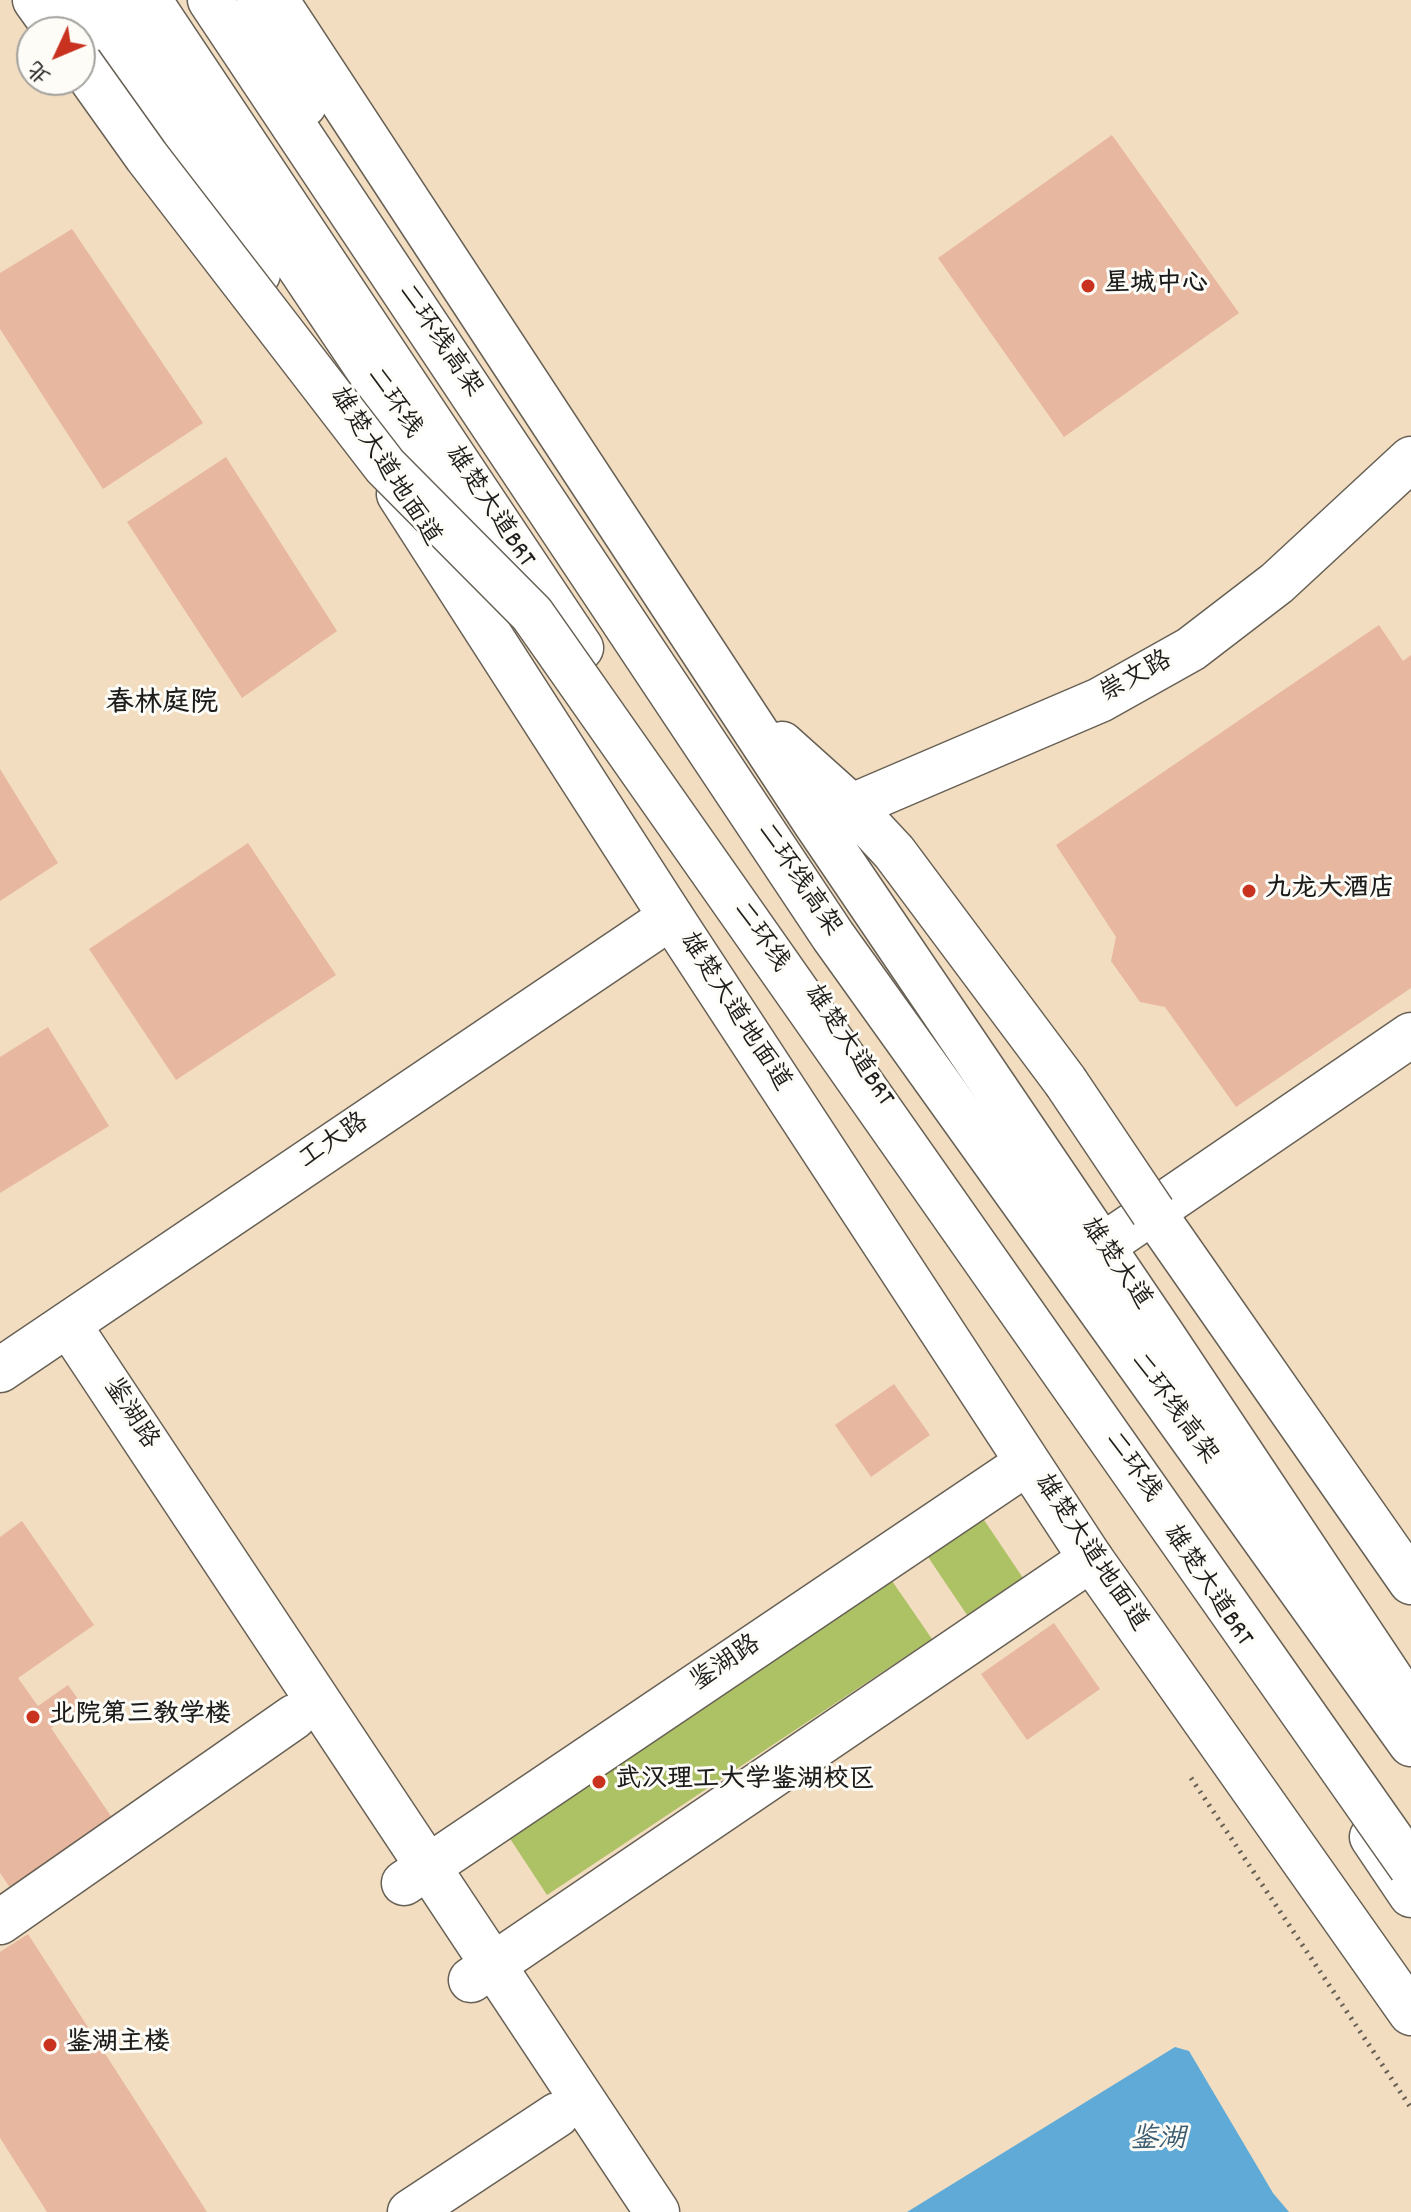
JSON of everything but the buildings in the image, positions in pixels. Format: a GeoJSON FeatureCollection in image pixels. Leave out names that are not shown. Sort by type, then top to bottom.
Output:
{"type":"FeatureCollection","features":[{"type":"Feature","properties":{"kind":"main road","name":"雄楚大道地面道"},"geometry":{"type":"LineString","coordinates":[[75,0],[169,135],[671,917],[1027,1463],[1091,1559],[1411,2013]]}},
{"type":"Feature","properties":{"kind":"main road","name":"二环线"},"geometry":{"type":"LineString","coordinates":[[120,0],[532,614],[1411,1867]]}},
{"type":"Feature","properties":{"kind":"main road","name":"雄楚大道BRT"},"geometry":{"type":"LineString","coordinates":[[149,0],[1411,1895]]}},
{"type":"Feature","properties":{"kind":"main road","name":"二环线高架"},"geometry":{"type":"LineString","coordinates":[[210,0],[833,936],[1411,1744]]}},
{"type":"Feature","properties":{"kind":"main road"},"geometry":{"type":"LineString","coordinates":[[259,0],[347,206]]}},
{"type":"Feature","properties":{"kind":"main road"},"geometry":{"type":"LineString","coordinates":[[276,0],[739,706],[833,814],[894,852],[1065,1081],[1411,1582]]}},
{"type":"Feature","properties":{"kind":"main road"},"geometry":{"type":"LineString","coordinates":[[96,85],[147,157],[385,466],[532,614]]}},
{"type":"Feature","properties":{"kind":"main road","name":"崇文路"},"geometry":{"type":"LineString","coordinates":[[833,814],[1100,700],[1191,649],[1277,583],[1411,459]]}},
{"type":"Feature","properties":{"kind":"main road","name":"雄楚大道"},"geometry":{"type":"LineString","coordinates":[[833,814],[1101,1247],[1411,1709]]}},
{"type":"Feature","properties":{"kind":"main road","name":"工大路"},"geometry":{"type":"LineString","coordinates":[[0,1370],[671,917]]}},
{"type":"Feature","properties":{"kind":"main road"},"geometry":{"type":"LineString","coordinates":[[1101,1247],[1411,1035]]}},
{"type":"Feature","properties":{"kind":"main road","name":"鉴湖路"},"geometry":{"type":"LineString","coordinates":[[57,1331],[294,1717],[416,1875]]}},
{"type":"Feature","properties":{"kind":"main road","name":"鉴湖路"},"geometry":{"type":"LineString","coordinates":[[57,1331],[481,1973],[657,2212]]}},
{"type":"Feature","properties":{"kind":"main road","name":"鉴湖路"},"geometry":{"type":"LineString","coordinates":[[416,1875],[1027,1463]]}},
{"type":"Feature","properties":{"kind":"main road"},"geometry":{"type":"LineString","coordinates":[[481,1973],[1091,1559]]}},
{"type":"Feature","properties":{"kind":"main road"},"geometry":{"type":"LineString","coordinates":[[0,1922],[294,1717]]}},
{"type":"Feature","properties":{"kind":"main road","name":"鉴湖路"},"geometry":{"type":"LineString","coordinates":[[481,1973],[557,2115],[620,2212]]}},
{"type":"Feature","properties":{"kind":"main road"},"geometry":{"type":"LineString","coordinates":[[410,2212],[557,2115]]}},
{"type":"Feature","properties":{"kind":"path"},"geometry":{"type":"LineString","coordinates":[[1182,1765],[1411,2108]]}},
{"type":"Feature","properties":{"kind":"green space"},"geometry":{"type":"Polygon","coordinates":[[[982,1517],[1023,1578],[967,1615],[926,1554],[982,1517]]]}},
{"type":"Feature","properties":{"kind":"green space"},"geometry":{"type":"Polygon","coordinates":[[[890,1578],[932,1639],[547,1895],[507,1834],[890,1578]]]}},
{"type":"Feature","properties":{"kind":"water","name":"鉴湖"},"geometry":{"type":"Polygon","coordinates":[[[1175,2047],[1189,2051],[1273,2193],[1289,2212],[907,2212],[1175,2047]]]}},
{"type":"Feature","properties":{"kind":"place","name":"星城中心"},"geometry":{"type":"Point","coordinates":[1088,286]}},
{"type":"Feature","properties":{"kind":"place","name":"九龙大酒店"},"geometry":{"type":"Point","coordinates":[1249,891]}},
{"type":"Feature","properties":{"kind":"place","name":"北院第三教学楼"},"geometry":{"type":"Point","coordinates":[33,1717]}},
{"type":"Feature","properties":{"kind":"place","name":"武汉理工大学鉴湖校区"},"geometry":{"type":"Point","coordinates":[599,1782]}},
{"type":"Feature","properties":{"kind":"place","name":"鉴湖主楼"},"geometry":{"type":"Point","coordinates":[50,2045]}},
{"type":"Feature","properties":{"kind":"district","name":"春林庭院"},"geometry":{"type":"Point","coordinates":[162,706]}}]}
